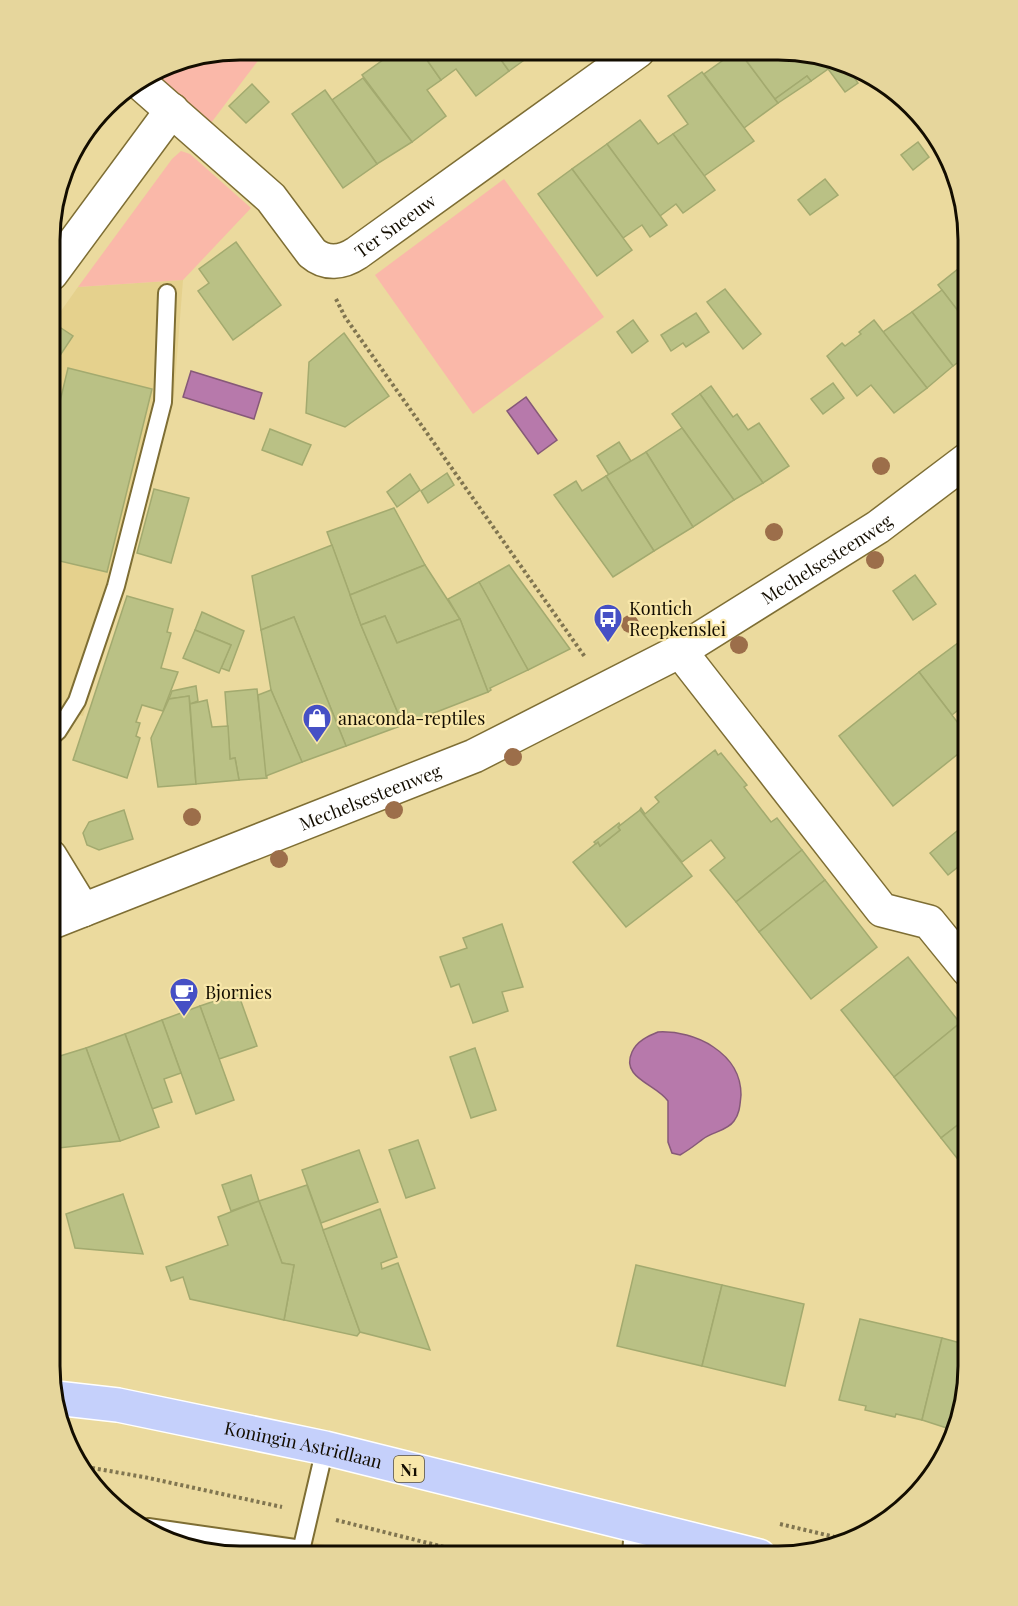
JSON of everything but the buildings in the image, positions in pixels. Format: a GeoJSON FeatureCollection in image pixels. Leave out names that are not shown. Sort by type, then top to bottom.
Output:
{"type":"FeatureCollection","features":[{"type":"Feature","properties":{"kind":"main road","name":"Koningin Astridlaan"},"geometry":{"type":"LineString","coordinates":[[63,1399],[118,1405],[325,1449],[632,1541],[674,1546]]}},
{"type":"Feature","properties":{"kind":"street","name":"Ter Sneeuw"},"geometry":{"type":"LineString","coordinates":[[312,253],[320,260],[349,258],[625,60]]}},
{"type":"Feature","properties":{"kind":"street"},"geometry":{"type":"LineString","coordinates":[[145,87],[271,198],[312,253]]}},
{"type":"Feature","properties":{"kind":"street"},"geometry":{"type":"LineString","coordinates":[[60,262],[172,110]]}},
{"type":"Feature","properties":{"kind":"street","name":"Mechelsesteenweg"},"geometry":{"type":"LineString","coordinates":[[60,919],[474,756],[680,651],[878,527],[958,467]]}},
{"type":"Feature","properties":{"kind":"street"},"geometry":{"type":"LineString","coordinates":[[680,651],[882,910],[929,922],[958,958]]}},
{"type":"Feature","properties":{"kind":"street"},"geometry":{"type":"LineString","coordinates":[[60,872],[83,910]]}},
{"type":"Feature","properties":{"kind":"lane"},"geometry":{"type":"LineString","coordinates":[[60,728],[77,701],[116,586],[163,402],[167,293]]}},
{"type":"Feature","properties":{"kind":"lane"},"geometry":{"type":"LineString","coordinates":[[302,1546],[325,1449]]}},
{"type":"Feature","properties":{"kind":"lane"},"geometry":{"type":"LineString","coordinates":[[167,1530],[264,1546]]}},
{"type":"Feature","properties":{"kind":"path"},"geometry":{"type":"LineString","coordinates":[[312,253],[345,317],[607,688]]}},
{"type":"Feature","properties":{"kind":"shaded area"},"geometry":{"type":"Polygon","coordinates":[[[258,60],[211,123],[161,79],[205,63],[258,60]]]}},
{"type":"Feature","properties":{"kind":"shaded area"},"geometry":{"type":"Polygon","coordinates":[[[181,151],[190,154],[251,208],[183,280],[78,287],[172,159],[181,151]]]}},
{"type":"Feature","properties":{"kind":"shaded area"},"geometry":{"type":"Polygon","coordinates":[[[504,179],[604,317],[473,414],[375,275],[504,179]]]}},
{"type":"Feature","properties":{"kind":"shaded area"},"geometry":{"type":"Polygon","coordinates":[[[183,280],[174,395],[83,716],[60,710],[60,312],[78,287],[183,280]]]}},
{"type":"Feature","properties":{"kind":"shaded area"},"geometry":{"type":"Polygon","coordinates":[[[191,371],[262,393],[254,419],[183,397],[191,371]]]}},
{"type":"Feature","properties":{"kind":"shaded area"},"geometry":{"type":"Polygon","coordinates":[[[526,397],[557,440],[538,454],[507,411],[526,397]]]}},
{"type":"Feature","properties":{"kind":"shaded area"},"geometry":{"type":"Polygon","coordinates":[[[658,1032],[687,1035],[713,1047],[733,1067],[739,1080],[740,1105],[734,1121],[680,1155],[672,1153],[668,1142],[668,1101],[641,1080],[631,1068],[630,1061],[634,1048],[643,1039],[658,1032]]]}},
{"type":"Feature","properties":{"kind":"shaded area"},"geometry":{"type":"Polygon","coordinates":[[[145,1519],[282,1535],[329,1546],[216,1544],[193,1540],[145,1519]]]}},
{"type":"Feature","properties":{"kind":"place","name":"Kontich Reepkenslei"},"geometry":{"type":"Point","coordinates":[608,644]}},
{"type":"Feature","properties":{"kind":"place","name":"anaconda-reptiles"},"geometry":{"type":"Point","coordinates":[317,744]}},
{"type":"Feature","properties":{"kind":"place","name":"Bjornies"},"geometry":{"type":"Point","coordinates":[184,1018]}}]}
